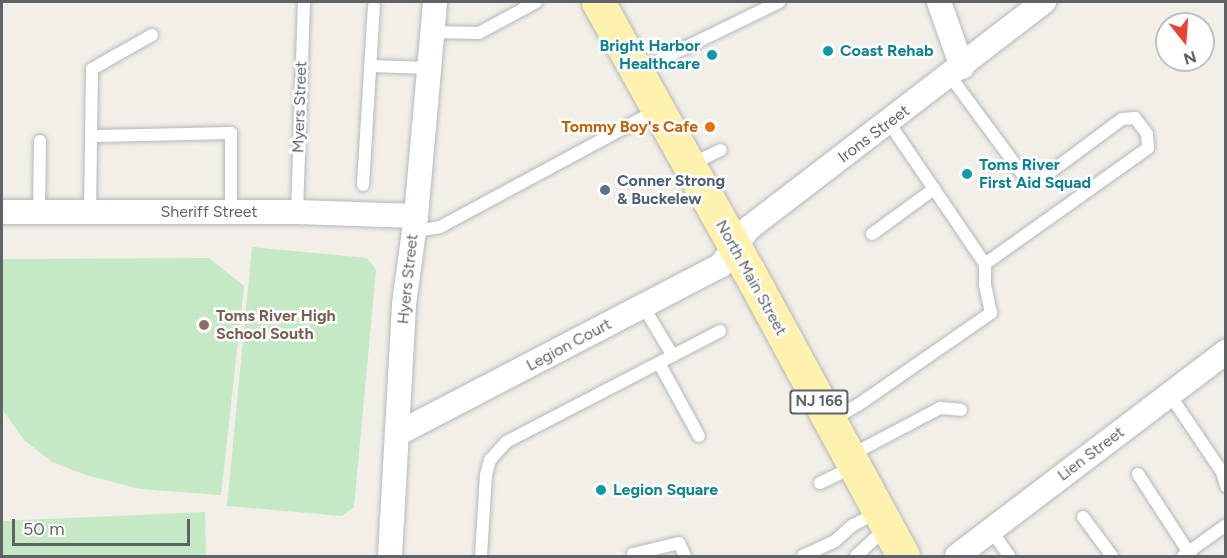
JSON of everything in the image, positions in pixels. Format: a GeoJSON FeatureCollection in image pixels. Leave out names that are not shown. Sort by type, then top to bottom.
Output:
{"type":"FeatureCollection","features":[{"type":"Feature","properties":{"kind":"main road","name":"North Main Street"},"geometry":{"type":"LineString","coordinates":[[598,2],[903,556]]}},
{"type":"Feature","properties":{"kind":"street","name":"Hyers Street"},"geometry":{"type":"LineString","coordinates":[[390,556],[404,304],[435,32],[435,2]]}},
{"type":"Feature","properties":{"kind":"street"},"geometry":{"type":"LineString","coordinates":[[939,2],[956,71]]}},
{"type":"Feature","properties":{"kind":"street","name":"Irons Street"},"geometry":{"type":"LineString","coordinates":[[735,248],[749,228],[1044,2]]}},
{"type":"Feature","properties":{"kind":"street","name":"Sheriff Street"},"geometry":{"type":"LineString","coordinates":[[2,212],[297,212],[414,224]]}},
{"type":"Feature","properties":{"kind":"street","name":"Legion Court"},"geometry":{"type":"LineString","coordinates":[[397,434],[722,265],[735,248]]}},
{"type":"Feature","properties":{"kind":"street","name":"Lien Street"},"geometry":{"type":"LineString","coordinates":[[957,556],[1226,352]]}},
{"type":"Feature","properties":{"kind":"lane","name":"Myers Street"},"geometry":{"type":"LineString","coordinates":[[297,212],[304,2]]}},
{"type":"Feature","properties":{"kind":"lane"},"geometry":{"type":"LineString","coordinates":[[435,32],[479,33],[536,2]]}},
{"type":"Feature","properties":{"kind":"lane"},"geometry":{"type":"LineString","coordinates":[[636,71],[779,2]]}},
{"type":"Feature","properties":{"kind":"lane"},"geometry":{"type":"LineString","coordinates":[[363,185],[374,6]]}},
{"type":"Feature","properties":{"kind":"lane"},"geometry":{"type":"LineString","coordinates":[[90,212],[92,69],[152,35]]}},
{"type":"Feature","properties":{"kind":"lane"},"geometry":{"type":"LineString","coordinates":[[370,66],[430,68]]}},
{"type":"Feature","properties":{"kind":"lane"},"geometry":{"type":"LineString","coordinates":[[956,71],[1026,179],[1041,179],[1122,119],[1135,118],[1147,134],[1148,148],[986,264]]}},
{"type":"Feature","properties":{"kind":"lane"},"geometry":{"type":"LineString","coordinates":[[414,224],[440,227],[658,109]]}},
{"type":"Feature","properties":{"kind":"lane"},"geometry":{"type":"LineString","coordinates":[[829,422],[858,405],[991,313],[985,284],[986,264],[889,123]]}},
{"type":"Feature","properties":{"kind":"lane"},"geometry":{"type":"LineString","coordinates":[[98,136],[231,133],[231,212]]}},
{"type":"Feature","properties":{"kind":"lane"},"geometry":{"type":"LineString","coordinates":[[39,212],[40,141]]}},
{"type":"Feature","properties":{"kind":"lane"},"geometry":{"type":"LineString","coordinates":[[689,166],[722,150]]}},
{"type":"Feature","properties":{"kind":"lane"},"geometry":{"type":"LineString","coordinates":[[872,234],[934,189]]}},
{"type":"Feature","properties":{"kind":"lane"},"geometry":{"type":"LineString","coordinates":[[643,306],[673,356]]}},
{"type":"Feature","properties":{"kind":"lane"},"geometry":{"type":"LineString","coordinates":[[481,556],[486,475],[490,460],[506,442],[720,331]]}},
{"type":"Feature","properties":{"kind":"lane"},"geometry":{"type":"LineString","coordinates":[[659,363],[699,436]]}},
{"type":"Feature","properties":{"kind":"lane"},"geometry":{"type":"LineString","coordinates":[[1170,395],[1222,472],[1226,486]]}},
{"type":"Feature","properties":{"kind":"lane"},"geometry":{"type":"LineString","coordinates":[[820,483],[851,461],[940,408],[960,410]]}},
{"type":"Feature","properties":{"kind":"lane"},"geometry":{"type":"LineString","coordinates":[[1138,474],[1188,555],[1226,525]]}},
{"type":"Feature","properties":{"kind":"lane"},"geometry":{"type":"LineString","coordinates":[[1083,517],[1112,556]]}},
{"type":"Feature","properties":{"kind":"lane"},"geometry":{"type":"LineString","coordinates":[[804,556],[835,541],[853,525],[882,520]]}},
{"type":"Feature","properties":{"kind":"lane"},"geometry":{"type":"LineString","coordinates":[[856,556],[882,520]]}},
{"type":"Feature","properties":{"kind":"lane"},"geometry":{"type":"LineString","coordinates":[[991,530],[1009,556]]}},
{"type":"Feature","properties":{"kind":"lane"},"geometry":{"type":"LineString","coordinates":[[633,556],[633,554],[679,543],[685,556]]}},
{"type":"Feature","properties":{"kind":"green space"},"geometry":{"type":"Polygon","coordinates":[[[252,247],[367,258],[376,270],[354,507],[342,516],[227,506],[252,247]]]}},
{"type":"Feature","properties":{"kind":"green space"},"geometry":{"type":"Polygon","coordinates":[[[209,258],[244,286],[221,495],[140,489],[86,475],[52,462],[24,440],[2,409],[2,259],[209,258]]]}},
{"type":"Feature","properties":{"kind":"green space"},"geometry":{"type":"Polygon","coordinates":[[[205,512],[206,556],[2,556],[2,521],[205,512]]]}},
{"type":"Feature","properties":{"kind":"place","name":"Coast Rehab"},"geometry":{"type":"Point","coordinates":[828,51]}},
{"type":"Feature","properties":{"kind":"place","name":"Bright Harbor Healthcare"},"geometry":{"type":"Point","coordinates":[712,55]}},
{"type":"Feature","properties":{"kind":"place","name":"Tommy Boy's Cafe"},"geometry":{"type":"Point","coordinates":[710,127]}},
{"type":"Feature","properties":{"kind":"place","name":"Toms River First Aid Squad"},"geometry":{"type":"Point","coordinates":[967,174]}},
{"type":"Feature","properties":{"kind":"place","name":"Conner Strong & Buckelew"},"geometry":{"type":"Point","coordinates":[605,190]}},
{"type":"Feature","properties":{"kind":"place","name":"Toms River High School South"},"geometry":{"type":"Point","coordinates":[204,325]}},
{"type":"Feature","properties":{"kind":"place","name":"Legion Square"},"geometry":{"type":"Point","coordinates":[601,490]}}]}
